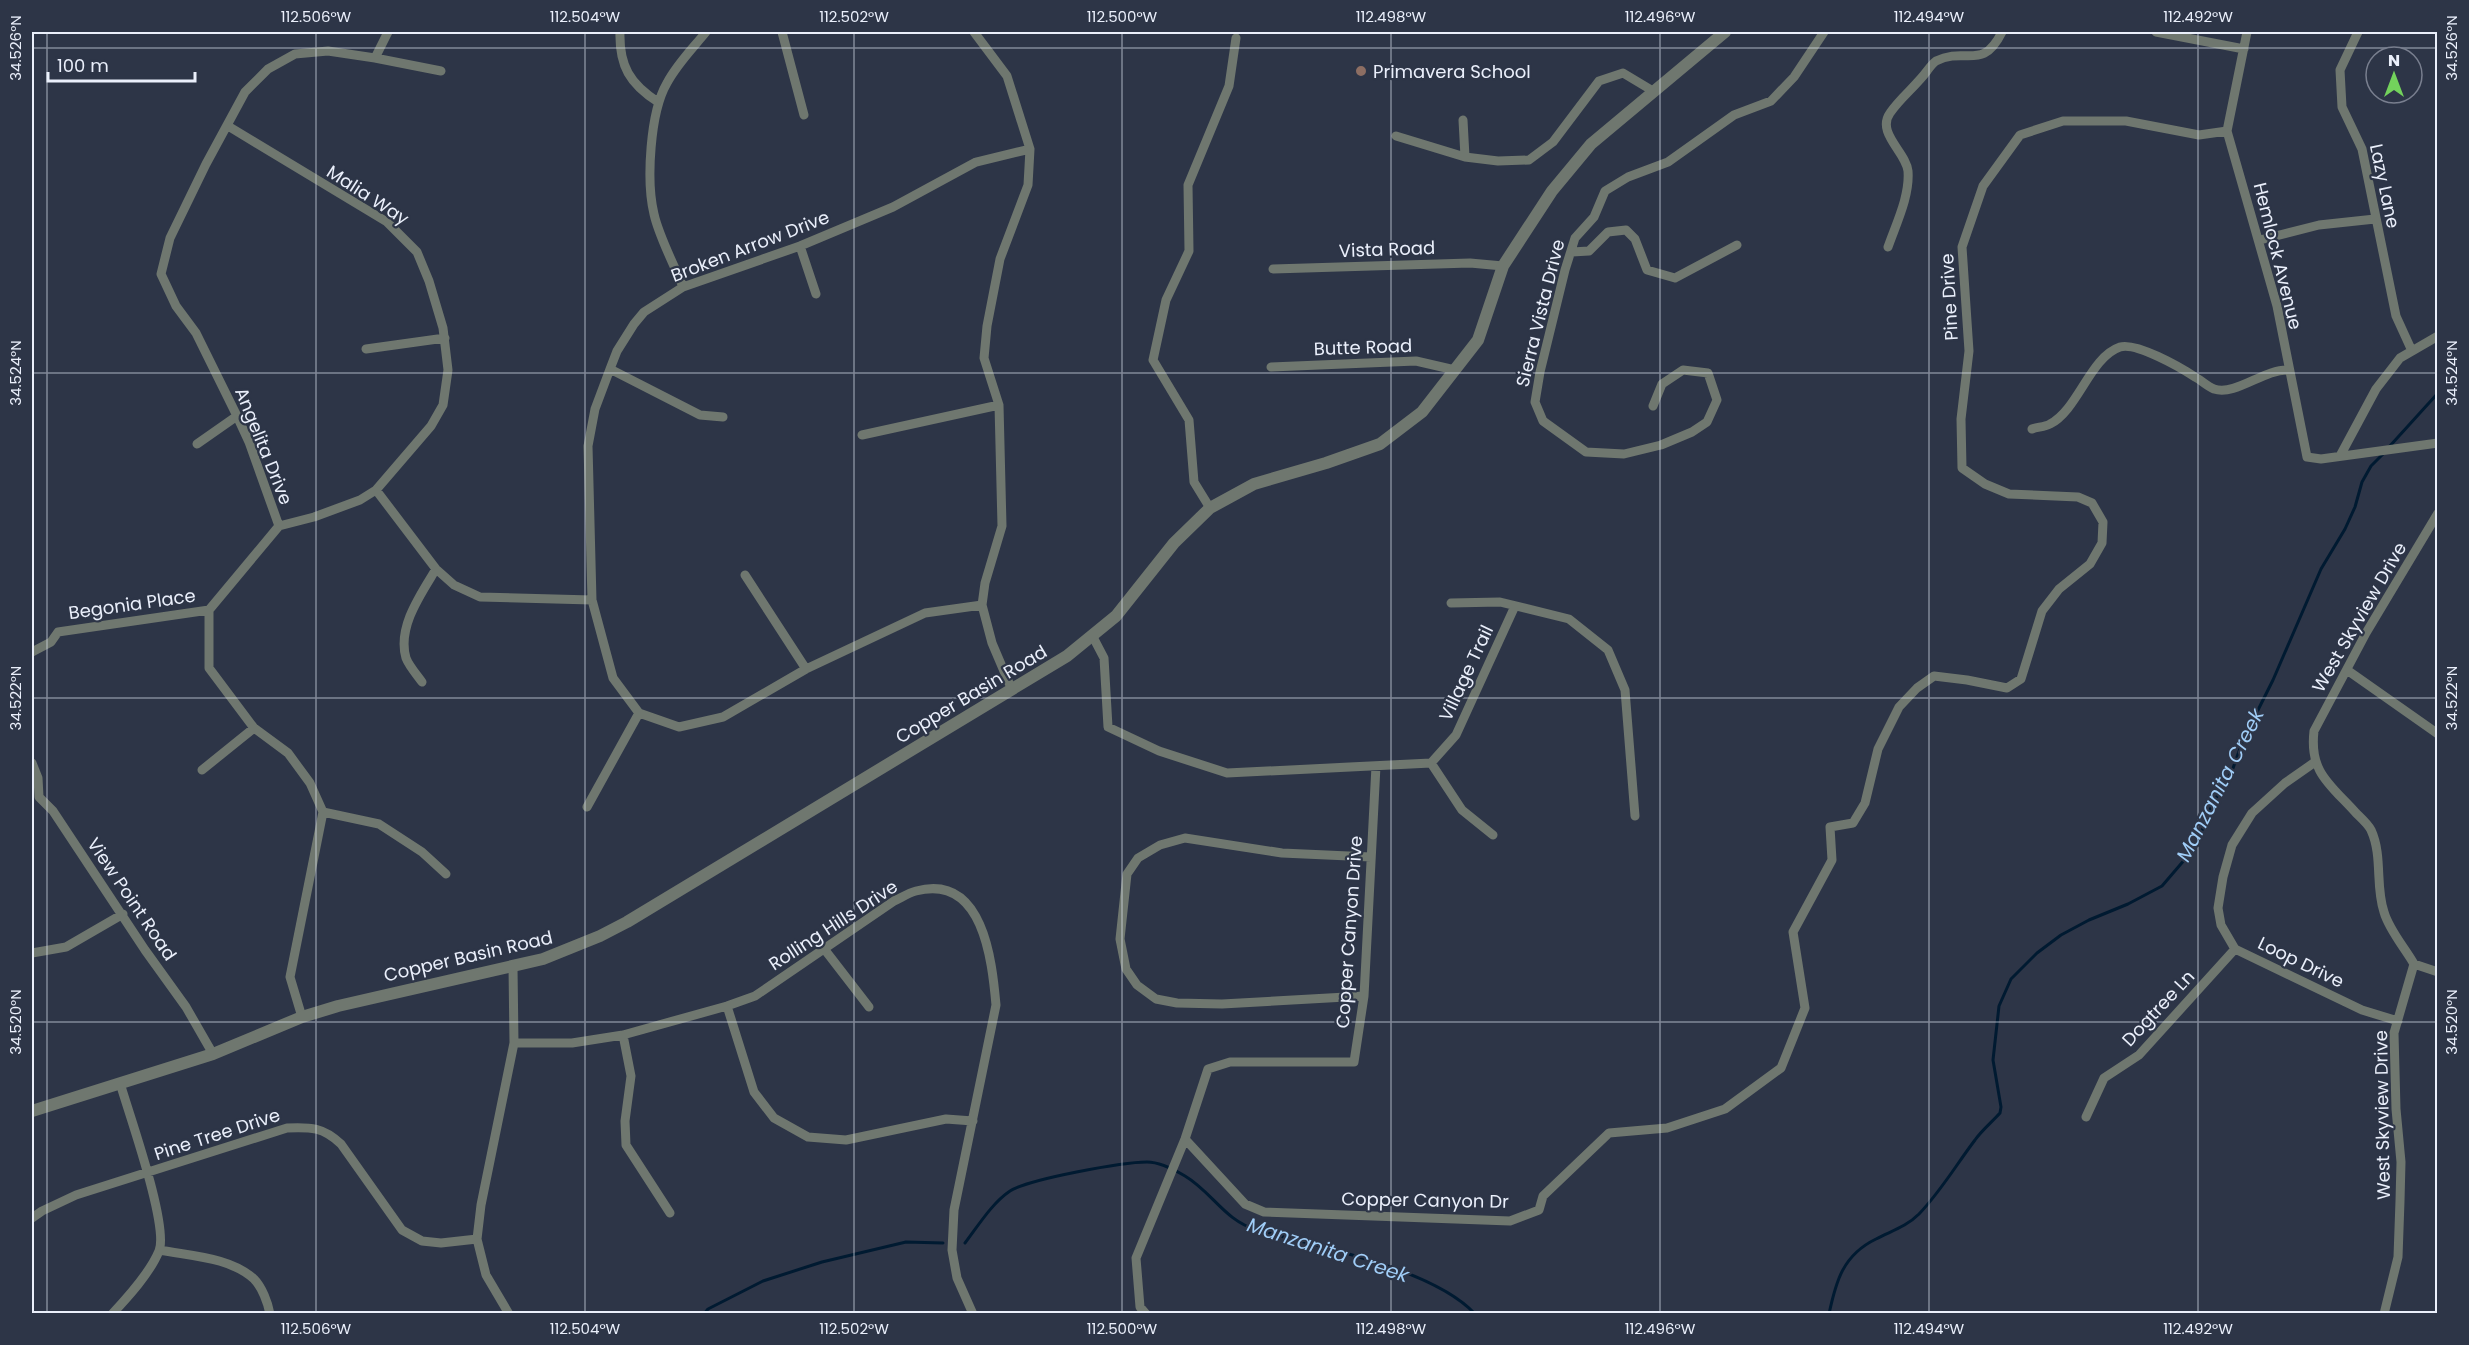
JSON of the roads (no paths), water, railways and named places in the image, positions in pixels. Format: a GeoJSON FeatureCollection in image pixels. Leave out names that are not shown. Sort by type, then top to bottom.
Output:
{"type":"FeatureCollection","features":[{"type":"Feature","properties":{"kind":"street"},"geometry":{"type":"LineString","coordinates":[[388,32],[375,58],[441,71]]}},
{"type":"Feature","properties":{"kind":"street"},"geometry":{"type":"LineString","coordinates":[[621,32],[620,42],[625,67],[633,84],[658,102]]}},
{"type":"Feature","properties":{"kind":"street"},"geometry":{"type":"LineString","coordinates":[[683,287],[654,214],[652,129],[658,102],[667,82],[706,32]]}},
{"type":"Feature","properties":{"kind":"street"},"geometry":{"type":"LineString","coordinates":[[782,32],[804,115]]}},
{"type":"Feature","properties":{"kind":"street"},"geometry":{"type":"LineString","coordinates":[[975,32],[1007,76],[1030,148],[1028,185],[1000,259],[987,326],[984,358],[999,405],[1002,526],[985,583],[982,605],[992,643],[1012,690]]}},
{"type":"Feature","properties":{"kind":"street","name":"Copper Basin Road"},"geometry":{"type":"LineString","coordinates":[[32,1112],[213,1054],[302,1017],[375,997],[513,968],[573,948],[627,922],[1067,656],[1093,638],[1116,616],[1174,543],[1210,508],[1254,484],[1380,444],[1422,412],[1478,340],[1503,266],[1552,191],[1591,144],[1725,32]]}},
{"type":"Feature","properties":{"kind":"street","name":"Sierra Vista Drive"},"geometry":{"type":"LineString","coordinates":[[1653,406],[1662,384],[1683,370],[1708,373],[1717,400],[1707,422],[1692,432],[1661,445],[1624,454],[1586,452],[1543,421],[1535,402],[1539,372],[1575,238],[1594,217],[1605,191],[1628,177],[1668,162],[1734,115],[1771,101],[1794,77],[1824,32]]}},
{"type":"Feature","properties":{"kind":"street"},"geometry":{"type":"LineString","coordinates":[[1888,247],[1907,190],[1908,169],[1887,131],[1888,114],[1916,85],[1933,63],[1943,58],[1984,55],[1994,46],[2002,32]]}},
{"type":"Feature","properties":{"kind":"street"},"geometry":{"type":"LineString","coordinates":[[2156,32],[2244,49]]}},
{"type":"Feature","properties":{"kind":"street","name":"Hemlock Avenue"},"geometry":{"type":"LineString","coordinates":[[2247,32],[2227,131],[2277,306],[2307,457],[2320,459],[2340,456]]}},
{"type":"Feature","properties":{"kind":"street","name":"Lazy Lane"},"geometry":{"type":"LineString","coordinates":[[2358,32],[2340,70],[2342,107],[2362,149],[2396,316],[2412,351]]}},
{"type":"Feature","properties":{"kind":"street"},"geometry":{"type":"LineString","coordinates":[[1210,508],[1194,482],[1189,420],[1153,360],[1166,300],[1189,251],[1188,185],[1229,86],[1236,38]]}},
{"type":"Feature","properties":{"kind":"street","name":"Angelita Drive"},"geometry":{"type":"LineString","coordinates":[[209,610],[279,526],[249,442],[237,416],[196,333],[176,306],[161,274],[170,238],[245,92],[268,69],[295,54],[328,51],[375,58]]}},
{"type":"Feature","properties":{"kind":"street"},"geometry":{"type":"LineString","coordinates":[[1396,136],[1466,157],[1529,160],[1553,142],[1599,81],[1623,73],[1653,91]]}},
{"type":"Feature","properties":{"kind":"street"},"geometry":{"type":"LineString","coordinates":[[1463,120],[1466,157]]}},
{"type":"Feature","properties":{"kind":"street","name":"Pine Drive"},"geometry":{"type":"LineString","coordinates":[[1830,828],[1853,823],[1865,803],[1878,749],[1899,706],[1917,687],[1934,676],[2007,688],[2021,679],[2042,610],[2059,589],[2090,564],[2102,543],[2103,522],[2092,503],[2078,497],[2009,494],[1985,484],[1962,468],[1961,419],[1968,351],[1962,247],[1983,186],[2020,135],[2063,122],[2126,121],[2199,135],[2227,131]]}},
{"type":"Feature","properties":{"kind":"street","name":"Malia Way"},"geometry":{"type":"LineString","coordinates":[[228,126],[387,222],[406,239],[417,252],[429,280],[446,338],[448,370],[443,405],[431,426],[376,490],[360,500],[314,517],[279,526]]}},
{"type":"Feature","properties":{"kind":"street","name":"Broken Arrow Drive"},"geometry":{"type":"LineString","coordinates":[[639,713],[613,678],[592,600],[588,446],[596,409],[617,351],[644,312],[683,287],[800,246],[893,207],[976,162],[1030,148]]}},
{"type":"Feature","properties":{"kind":"street"},"geometry":{"type":"LineString","coordinates":[[2260,240],[2319,225],[2375,219]]}},
{"type":"Feature","properties":{"kind":"street"},"geometry":{"type":"LineString","coordinates":[[1572,252],[1589,251],[1608,232],[1626,230],[1635,239],[1647,270],[1675,278],[1737,245]]}},
{"type":"Feature","properties":{"kind":"street"},"geometry":{"type":"LineString","coordinates":[[800,246],[816,294]]}},
{"type":"Feature","properties":{"kind":"street","name":"Vista Road"},"geometry":{"type":"LineString","coordinates":[[1273,269],[1470,263],[1503,266]]}},
{"type":"Feature","properties":{"kind":"street"},"geometry":{"type":"LineString","coordinates":[[2340,456],[2376,389],[2400,358],[2438,336]]}},
{"type":"Feature","properties":{"kind":"street"},"geometry":{"type":"LineString","coordinates":[[366,349],[446,338]]}},
{"type":"Feature","properties":{"kind":"street"},"geometry":{"type":"LineString","coordinates":[[2032,429],[2050,424],[2064,412],[2100,364],[2111,352],[2121,346],[2134,346],[2213,388],[2222,390],[2276,369],[2288,370]]}},
{"type":"Feature","properties":{"kind":"street","name":"Butte Road"},"geometry":{"type":"LineString","coordinates":[[1271,367],[1416,361],[1455,370]]}},
{"type":"Feature","properties":{"kind":"street"},"geometry":{"type":"LineString","coordinates":[[610,369],[700,415],[723,417]]}},
{"type":"Feature","properties":{"kind":"street"},"geometry":{"type":"LineString","coordinates":[[862,435],[999,405]]}},
{"type":"Feature","properties":{"kind":"street"},"geometry":{"type":"LineString","coordinates":[[197,444],[237,416]]}},
{"type":"Feature","properties":{"kind":"street"},"geometry":{"type":"LineString","coordinates":[[2340,456],[2438,443]]}},
{"type":"Feature","properties":{"kind":"street"},"geometry":{"type":"LineString","coordinates":[[376,490],[436,569],[454,585],[480,597],[592,600]]}},
{"type":"Feature","properties":{"kind":"street","name":"West Skyview Drive"},"geometry":{"type":"LineString","coordinates":[[2315,762],[2312,755],[2314,731],[2438,513]]}},
{"type":"Feature","properties":{"kind":"street"},"geometry":{"type":"LineString","coordinates":[[422,682],[406,658],[405,633],[418,599],[436,569]]}},
{"type":"Feature","properties":{"kind":"street"},"geometry":{"type":"LineString","coordinates":[[746,575],[806,669]]}},
{"type":"Feature","properties":{"kind":"street"},"geometry":{"type":"LineString","coordinates":[[1451,603],[1500,602],[1569,619],[1608,650],[1625,690],[1635,816]]}},
{"type":"Feature","properties":{"kind":"street"},"geometry":{"type":"LineString","coordinates":[[587,807],[639,713],[679,727],[723,717],[806,669],[925,613],[982,605]]}},
{"type":"Feature","properties":{"kind":"street","name":"Village Trail"},"geometry":{"type":"LineString","coordinates":[[1431,763],[1456,735],[1515,606]]}},
{"type":"Feature","properties":{"kind":"street"},"geometry":{"type":"LineString","coordinates":[[209,610],[209,668],[254,728],[288,753],[310,783],[323,812],[290,976],[302,1017]]}},
{"type":"Feature","properties":{"kind":"street","name":"Begonia Place"},"geometry":{"type":"LineString","coordinates":[[32,652],[51,642],[58,632],[209,610]]}},
{"type":"Feature","properties":{"kind":"street"},"geometry":{"type":"LineString","coordinates":[[1093,638],[1104,658],[1108,727],[1159,752],[1227,773],[1431,763],[1462,810],[1493,836]]}},
{"type":"Feature","properties":{"kind":"street"},"geometry":{"type":"LineString","coordinates":[[2347,670],[2438,734]]}},
{"type":"Feature","properties":{"kind":"street"},"geometry":{"type":"LineString","coordinates":[[202,770],[254,728]]}},
{"type":"Feature","properties":{"kind":"street"},"geometry":{"type":"LineString","coordinates":[[2315,762],[2318,771],[2371,829],[2377,849],[2379,889],[2384,914],[2414,964],[2438,972]]}},
{"type":"Feature","properties":{"kind":"street","name":"Loop Drive"},"geometry":{"type":"LineString","coordinates":[[2315,762],[2285,783],[2252,813],[2232,845],[2223,877],[2218,908],[2221,925],[2235,949],[2361,1010],[2398,1021]]}},
{"type":"Feature","properties":{"kind":"street"},"geometry":{"type":"LineString","coordinates":[[32,763],[38,778],[39,797],[32,805]]}},
{"type":"Feature","properties":{"kind":"street","name":"Copper Canyon Drive"},"geometry":{"type":"LineString","coordinates":[[1146,1314],[1140,1307],[1136,1258],[1185,1139],[1208,1069],[1230,1062],[1354,1062],[1364,996],[1376,766]]}},
{"type":"Feature","properties":{"kind":"street","name":"View Point Road"},"geometry":{"type":"LineString","coordinates":[[39,797],[53,811],[145,950],[186,1007],[213,1054]]}},
{"type":"Feature","properties":{"kind":"street"},"geometry":{"type":"LineString","coordinates":[[323,812],[379,824],[422,852],[446,874]]}},
{"type":"Feature","properties":{"kind":"street","name":"Copper Canyon Dr"},"geometry":{"type":"LineString","coordinates":[[1185,1139],[1245,1204],[1264,1212],[1510,1221],[1539,1210],[1543,1196],[1609,1133],[1667,1128],[1725,1109],[1781,1068],[1804,1008],[1793,932],[1832,860],[1830,828]]}},
{"type":"Feature","properties":{"kind":"street"},"geometry":{"type":"LineString","coordinates":[[1364,996],[1222,1004],[1177,1003],[1156,999],[1137,985],[1126,969],[1120,939],[1127,874],[1138,858],[1160,845],[1185,838],[1282,853],[1371,857]]}},
{"type":"Feature","properties":{"kind":"street","name":"Rolling Hills Drive"},"geometry":{"type":"LineString","coordinates":[[514,1043],[572,1043],[623,1035],[727,1006],[755,996],[894,901],[916,891],[944,890],[966,901],[980,921],[996,1005],[954,1210],[952,1250],[957,1278],[973,1314]]}},
{"type":"Feature","properties":{"kind":"street"},"geometry":{"type":"LineString","coordinates":[[32,954],[66,946],[123,914]]}},
{"type":"Feature","properties":{"kind":"street","name":"Dogtree Ln"},"geometry":{"type":"LineString","coordinates":[[2086,1117],[2104,1078],[2139,1055],[2235,949]]}},
{"type":"Feature","properties":{"kind":"street"},"geometry":{"type":"LineString","coordinates":[[825,950],[869,1007]]}},
{"type":"Feature","properties":{"kind":"street","name":"West Skyview Drive"},"geometry":{"type":"LineString","coordinates":[[2384,1314],[2398,1257],[2400,1201],[2401,1161],[2396,1109],[2394,1033],[2414,964]]}},
{"type":"Feature","properties":{"kind":"street"},"geometry":{"type":"LineString","coordinates":[[505,1312],[486,1275],[477,1239],[481,1205],[514,1043],[513,968]]}},
{"type":"Feature","properties":{"kind":"street"},"geometry":{"type":"LineString","coordinates":[[727,1006],[754,1092],[774,1118],[808,1137],[846,1140],[946,1119],[973,1121]]}},
{"type":"Feature","properties":{"kind":"street"},"geometry":{"type":"LineString","coordinates":[[623,1035],[631,1076],[625,1121],[626,1145],[670,1213]]}},
{"type":"Feature","properties":{"kind":"street"},"geometry":{"type":"LineString","coordinates":[[112,1314],[133,1292],[160,1250],[158,1209],[120,1083]]}},
{"type":"Feature","properties":{"kind":"street","name":"Pine Tree Drive"},"geometry":{"type":"LineString","coordinates":[[32,1218],[42,1210],[76,1195],[287,1128],[309,1127],[329,1133],[341,1144],[402,1230],[422,1241],[441,1243],[477,1239]]}},
{"type":"Feature","properties":{"kind":"street"},"geometry":{"type":"LineString","coordinates":[[160,1250],[225,1263],[255,1280],[270,1314]]}},
{"type":"Feature","properties":{"kind":"waterway","name":"Manzanita Creek"},"geometry":{"type":"LineString","coordinates":[[2389,447],[2438,393]]}},
{"type":"Feature","properties":{"kind":"waterway","name":"Manzanita Creek"},"geometry":{"type":"LineString","coordinates":[[1829,1314],[1838,1280],[1848,1261],[1865,1245],[1904,1226],[1919,1214],[1978,1136],[2000,1113],[1993,1060],[1999,1006],[2011,979],[2037,953],[2061,935],[2162,886],[2186,858],[2199,838],[2212,805],[2232,771],[2243,740],[2273,680],[2321,569],[2345,529],[2355,507],[2362,482],[2371,466],[2383,454]]}},
{"type":"Feature","properties":{"kind":"waterway","name":"Manzanita Creek"},"geometry":{"type":"LineString","coordinates":[[965,1243],[997,1202],[1020,1186],[1098,1168],[1152,1162],[1185,1176],[1227,1213],[1246,1226],[1373,1261],[1404,1272],[1456,1298],[1475,1314]]}},
{"type":"Feature","properties":{"kind":"waterway","name":"Manzanita Creek"},"geometry":{"type":"LineString","coordinates":[[704,1314],[708,1309],[763,1281],[822,1262],[906,1242],[943,1243]]}},
{"type":"Feature","properties":{"kind":"place","name":"Primavera School"},"geometry":{"type":"Point","coordinates":[1361,71]}}]}
